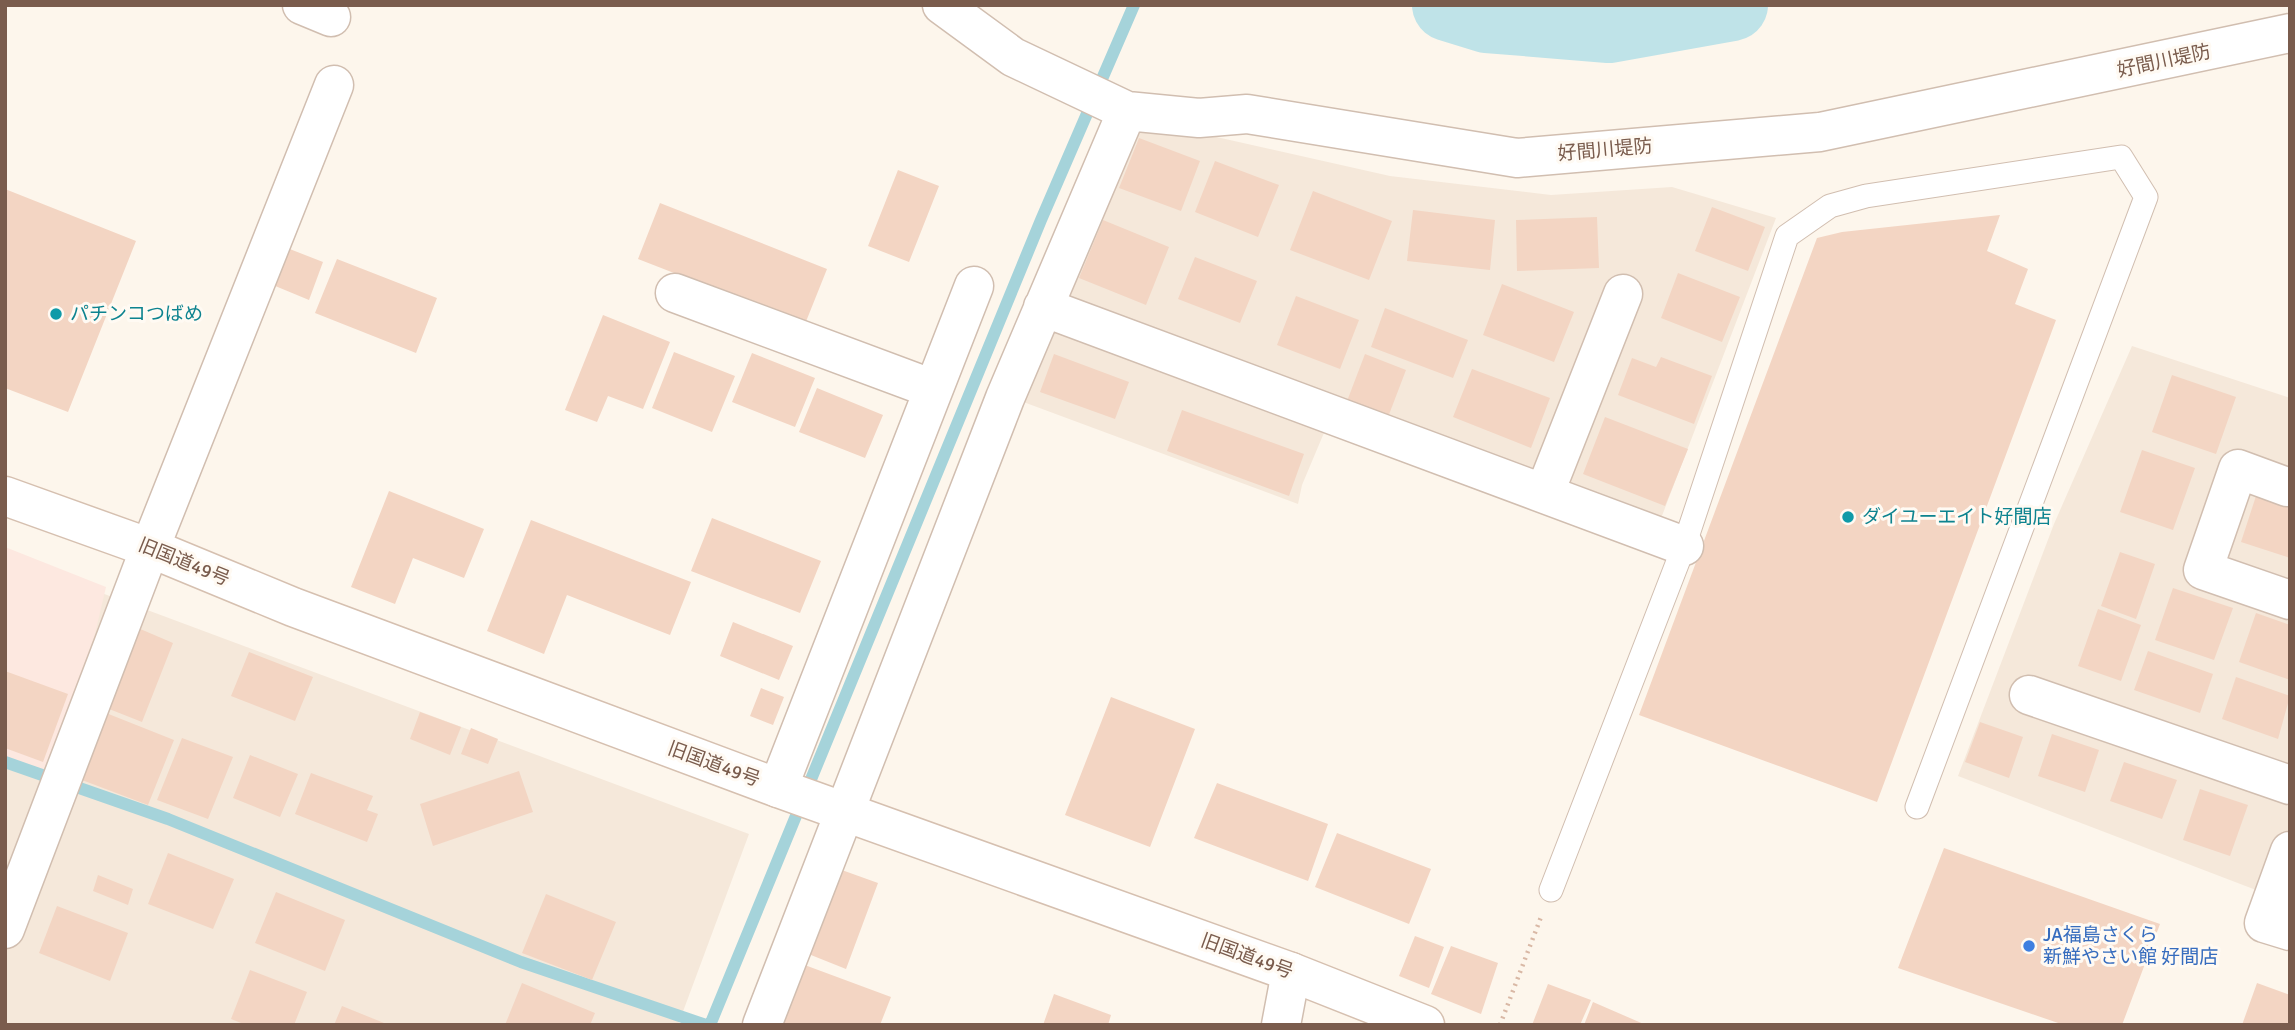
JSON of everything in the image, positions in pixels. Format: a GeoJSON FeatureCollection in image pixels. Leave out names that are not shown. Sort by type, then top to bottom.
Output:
{"type":"FeatureCollection","features":[{"type":"Feature","properties":{"kind":"street","name":"好間川堤防"},"geometry":{"type":"LineString","coordinates":[[942,5],[1013,57],[1058,80],[1124,108],[1199,118],[1247,114],[1517,158],[1820,132],[2290,33]]}},
{"type":"Feature","properties":{"kind":"street"},"geometry":{"type":"LineString","coordinates":[[5,929],[19,854],[64,781],[150,548],[334,85]]}},
{"type":"Feature","properties":{"kind":"street"},"geometry":{"type":"LineString","coordinates":[[762,1025],[839,810],[1124,108]]}},
{"type":"Feature","properties":{"kind":"street"},"geometry":{"type":"LineString","coordinates":[[783,790],[974,286]]}},
{"type":"Feature","properties":{"kind":"street"},"geometry":{"type":"LineString","coordinates":[[675,293],[933,389]]}},
{"type":"Feature","properties":{"kind":"street"},"geometry":{"type":"LineString","coordinates":[[1545,492],[1623,294]]}},
{"type":"Feature","properties":{"kind":"street"},"geometry":{"type":"LineString","coordinates":[[1043,307],[1684,546]]}},
{"type":"Feature","properties":{"kind":"street"},"geometry":{"type":"LineString","coordinates":[[2287,486],[2238,469],[2203,570],[2290,600]]}},
{"type":"Feature","properties":{"kind":"street","name":"旧国道49号"},"geometry":{"type":"LineString","coordinates":[[5,496],[150,548],[293,607],[783,790],[1291,972],[1425,1025]]}},
{"type":"Feature","properties":{"kind":"street"},"geometry":{"type":"LineString","coordinates":[[2029,695],[2290,785]]}},
{"type":"Feature","properties":{"kind":"street"},"geometry":{"type":"LineString","coordinates":[[2290,851],[2264,923],[2290,931]]}},
{"type":"Feature","properties":{"kind":"street"},"geometry":{"type":"LineString","coordinates":[[1281,1025],[1291,972]]}},
{"type":"Feature","properties":{"kind":"lane"},"geometry":{"type":"LineString","coordinates":[[1551,890],[1684,546],[1787,236],[1830,206],[1866,196],[2121,157],[2146,197],[1917,807]]}},
{"type":"Feature","properties":{"kind":"path"},"geometry":{"type":"LineString","coordinates":[[1500,1025],[1551,890]]}},
{"type":"Feature","properties":{"kind":"shaded area"},"geometry":{"type":"Polygon","coordinates":[[[1141,120],[1390,176],[1551,195],[1672,187],[1776,218],[1660,521],[1334,409],[1302,485],[1298,504],[1018,400],[1141,120]]]}},
{"type":"Feature","properties":{"kind":"shaded area"},"geometry":{"type":"Polygon","coordinates":[[[2132,346],[2290,398],[2290,903],[1958,776],[2054,524],[2132,346]]]}},
{"type":"Feature","properties":{"kind":"shaded area"},"geometry":{"type":"Polygon","coordinates":[[[5,547],[106,587],[95,634],[63,726],[43,771],[5,757],[5,547]]]}},
{"type":"Feature","properties":{"kind":"shaded area"},"geometry":{"type":"Polygon","coordinates":[[[5,557],[749,834],[678,1025],[5,1025],[5,557]]]}},
{"type":"Feature","properties":{"kind":"building"},"geometry":{"type":"Polygon","coordinates":[[[1139,138],[1200,161],[1181,211],[1119,188],[1139,138]]]}},
{"type":"Feature","properties":{"kind":"building"},"geometry":{"type":"Polygon","coordinates":[[[1215,161],[1279,185],[1258,237],[1195,212],[1215,161]]]}},
{"type":"Feature","properties":{"kind":"building"},"geometry":{"type":"Polygon","coordinates":[[[898,170],[939,186],[909,262],[868,246],[898,170]]]}},
{"type":"Feature","properties":{"kind":"building","name":"パチンコつばめ"},"geometry":{"type":"Polygon","coordinates":[[[5,189],[136,241],[68,412],[5,388],[5,189]]]}},
{"type":"Feature","properties":{"kind":"building"},"geometry":{"type":"Polygon","coordinates":[[[1313,191],[1392,221],[1369,280],[1290,250],[1313,191]]]}},
{"type":"Feature","properties":{"kind":"building"},"geometry":{"type":"Polygon","coordinates":[[[660,203],[827,269],[805,324],[638,259],[660,203]]]}},
{"type":"Feature","properties":{"kind":"building"},"geometry":{"type":"Polygon","coordinates":[[[1712,207],[1765,227],[1748,271],[1695,251],[1712,207]]]}},
{"type":"Feature","properties":{"kind":"building"},"geometry":{"type":"Polygon","coordinates":[[[1413,210],[1495,220],[1490,270],[1407,261],[1413,210]]]}},
{"type":"Feature","properties":{"kind":"building","name":"ダイユーエイト好間店"},"geometry":{"type":"Polygon","coordinates":[[[2000,215],[1987,251],[2028,269],[2015,304],[2056,320],[1877,802],[1639,715],[1817,238],[1842,232],[2000,215]]]}},
{"type":"Feature","properties":{"kind":"building"},"geometry":{"type":"Polygon","coordinates":[[[1597,217],[1599,268],[1517,271],[1516,220],[1597,217]]]}},
{"type":"Feature","properties":{"kind":"building"},"geometry":{"type":"Polygon","coordinates":[[[1103,220],[1169,247],[1146,305],[1079,278],[1103,220]]]}},
{"type":"Feature","properties":{"kind":"building"},"geometry":{"type":"Polygon","coordinates":[[[282,246],[323,262],[309,300],[268,283],[282,246]]]}},
{"type":"Feature","properties":{"kind":"building"},"geometry":{"type":"Polygon","coordinates":[[[1195,257],[1257,281],[1240,323],[1178,299],[1195,257]]]}},
{"type":"Feature","properties":{"kind":"building"},"geometry":{"type":"Polygon","coordinates":[[[337,259],[437,298],[416,353],[315,313],[337,259]]]}},
{"type":"Feature","properties":{"kind":"building"},"geometry":{"type":"Polygon","coordinates":[[[1678,273],[1740,297],[1722,342],[1661,318],[1678,273]]]}},
{"type":"Feature","properties":{"kind":"building"},"geometry":{"type":"Polygon","coordinates":[[[1502,284],[1574,312],[1554,362],[1483,335],[1502,284]]]}},
{"type":"Feature","properties":{"kind":"building"},"geometry":{"type":"Polygon","coordinates":[[[1296,296],[1359,320],[1340,369],[1277,345],[1296,296]]]}},
{"type":"Feature","properties":{"kind":"building"},"geometry":{"type":"Polygon","coordinates":[[[1385,308],[1468,340],[1453,378],[1371,347],[1385,308]]]}},
{"type":"Feature","properties":{"kind":"building"},"geometry":{"type":"Polygon","coordinates":[[[603,315],[670,342],[643,409],[608,396],[597,422],[565,410],[603,315]]]}},
{"type":"Feature","properties":{"kind":"building"},"geometry":{"type":"Polygon","coordinates":[[[674,352],[735,376],[712,432],[652,408],[674,352]]]}},
{"type":"Feature","properties":{"kind":"building"},"geometry":{"type":"Polygon","coordinates":[[[752,353],[815,378],[795,427],[732,402],[752,353]]]}},
{"type":"Feature","properties":{"kind":"building"},"geometry":{"type":"Polygon","coordinates":[[[1054,354],[1129,382],[1115,419],[1040,392],[1054,354]]]}},
{"type":"Feature","properties":{"kind":"building"},"geometry":{"type":"Polygon","coordinates":[[[1365,354],[1406,370],[1385,425],[1344,409],[1365,354]]]}},
{"type":"Feature","properties":{"kind":"building"},"geometry":{"type":"Polygon","coordinates":[[[1661,357],[1712,376],[1694,424],[1618,395],[1632,358],[1656,367],[1661,357]]]}},
{"type":"Feature","properties":{"kind":"building"},"geometry":{"type":"Polygon","coordinates":[[[1472,369],[1550,398],[1531,448],[1453,417],[1472,369]]]}},
{"type":"Feature","properties":{"kind":"building"},"geometry":{"type":"Polygon","coordinates":[[[2172,375],[2236,397],[2216,454],[2152,432],[2172,375]]]}},
{"type":"Feature","properties":{"kind":"building"},"geometry":{"type":"Polygon","coordinates":[[[817,388],[883,415],[865,458],[799,432],[817,388]]]}},
{"type":"Feature","properties":{"kind":"building"},"geometry":{"type":"Polygon","coordinates":[[[1182,410],[1304,454],[1289,496],[1167,451],[1182,410]]]}},
{"type":"Feature","properties":{"kind":"building"},"geometry":{"type":"Polygon","coordinates":[[[1605,417],[1688,449],[1665,506],[1583,474],[1605,417]]]}},
{"type":"Feature","properties":{"kind":"building"},"geometry":{"type":"Polygon","coordinates":[[[2142,450],[2195,468],[2173,530],[2120,512],[2142,450]]]}},
{"type":"Feature","properties":{"kind":"building"},"geometry":{"type":"Polygon","coordinates":[[[389,491],[484,529],[464,578],[413,558],[395,604],[351,587],[389,491]]]}},
{"type":"Feature","properties":{"kind":"building"},"geometry":{"type":"Polygon","coordinates":[[[2256,496],[2290,508],[2290,558],[2241,542],[2256,496]]]}},
{"type":"Feature","properties":{"kind":"building"},"geometry":{"type":"Polygon","coordinates":[[[712,518],[821,561],[800,613],[691,571],[712,518]]]}},
{"type":"Feature","properties":{"kind":"building"},"geometry":{"type":"Polygon","coordinates":[[[531,520],[691,582],[670,635],[567,595],[544,654],[487,631],[531,520]]]}},
{"type":"Feature","properties":{"kind":"building"},"geometry":{"type":"Polygon","coordinates":[[[2120,552],[2155,564],[2136,619],[2101,606],[2120,552]]]}},
{"type":"Feature","properties":{"kind":"building"},"geometry":{"type":"Polygon","coordinates":[[[2173,588],[2233,608],[2214,660],[2155,640],[2173,588]]]}},
{"type":"Feature","properties":{"kind":"building"},"geometry":{"type":"Polygon","coordinates":[[[2098,609],[2141,625],[2121,681],[2078,666],[2098,609]]]}},
{"type":"Feature","properties":{"kind":"building"},"geometry":{"type":"Polygon","coordinates":[[[2256,613],[2290,625],[2290,680],[2239,662],[2256,613]]]}},
{"type":"Feature","properties":{"kind":"building"},"geometry":{"type":"Polygon","coordinates":[[[733,622],[793,646],[779,680],[720,656],[733,622]]]}},
{"type":"Feature","properties":{"kind":"building"},"geometry":{"type":"Polygon","coordinates":[[[131,625],[173,643],[142,722],[99,705],[131,625]]]}},
{"type":"Feature","properties":{"kind":"building"},"geometry":{"type":"Polygon","coordinates":[[[2148,651],[2213,674],[2200,713],[2134,690],[2148,651]]]}},
{"type":"Feature","properties":{"kind":"building"},"geometry":{"type":"Polygon","coordinates":[[[249,652],[313,677],[295,721],[231,696],[249,652]]]}},
{"type":"Feature","properties":{"kind":"building"},"geometry":{"type":"Polygon","coordinates":[[[5,671],[68,694],[43,762],[5,748],[5,671]]]}},
{"type":"Feature","properties":{"kind":"building"},"geometry":{"type":"Polygon","coordinates":[[[2236,677],[2290,696],[2278,739],[2222,719],[2236,677]]]}},
{"type":"Feature","properties":{"kind":"building"},"geometry":{"type":"Polygon","coordinates":[[[761,688],[784,697],[773,725],[750,716],[761,688]]]}},
{"type":"Feature","properties":{"kind":"building"},"geometry":{"type":"Polygon","coordinates":[[[1111,697],[1195,729],[1150,847],[1065,815],[1111,697]]]}},
{"type":"Feature","properties":{"kind":"building"},"geometry":{"type":"Polygon","coordinates":[[[101,711],[174,740],[148,805],[74,777],[101,711]]]}},
{"type":"Feature","properties":{"kind":"building"},"geometry":{"type":"Polygon","coordinates":[[[420,712],[461,727],[450,755],[410,739],[420,712]]]}},
{"type":"Feature","properties":{"kind":"building"},"geometry":{"type":"Polygon","coordinates":[[[1980,722],[2023,737],[2009,778],[1965,762],[1980,722]]]}},
{"type":"Feature","properties":{"kind":"building"},"geometry":{"type":"Polygon","coordinates":[[[471,728],[498,739],[488,764],[461,754],[471,728]]]}},
{"type":"Feature","properties":{"kind":"building"},"geometry":{"type":"Polygon","coordinates":[[[2052,734],[2099,750],[2085,792],[2038,776],[2052,734]]]}},
{"type":"Feature","properties":{"kind":"building"},"geometry":{"type":"Polygon","coordinates":[[[182,738],[233,757],[208,819],[157,800],[182,738]]]}},
{"type":"Feature","properties":{"kind":"building"},"geometry":{"type":"Polygon","coordinates":[[[250,755],[298,774],[280,817],[233,798],[250,755]]]}},
{"type":"Feature","properties":{"kind":"building"},"geometry":{"type":"Polygon","coordinates":[[[2124,762],[2177,780],[2162,819],[2110,801],[2124,762]]]}},
{"type":"Feature","properties":{"kind":"building"},"geometry":{"type":"Polygon","coordinates":[[[519,771],[533,812],[433,846],[420,804],[519,771]]]}},
{"type":"Feature","properties":{"kind":"building"},"geometry":{"type":"Polygon","coordinates":[[[311,773],[373,796],[367,810],[378,814],[367,842],[295,814],[311,773]]]}},
{"type":"Feature","properties":{"kind":"building"},"geometry":{"type":"Polygon","coordinates":[[[1217,783],[1328,824],[1308,881],[1194,838],[1217,783]]]}},
{"type":"Feature","properties":{"kind":"building"},"geometry":{"type":"Polygon","coordinates":[[[2200,789],[2248,805],[2230,856],[2183,840],[2200,789]]]}},
{"type":"Feature","properties":{"kind":"building"},"geometry":{"type":"Polygon","coordinates":[[[1337,833],[1431,869],[1409,924],[1315,887],[1337,833]]]}},
{"type":"Feature","properties":{"kind":"building","name":"JA福島さくら 新鮮やさい館 好間店"},"geometry":{"type":"Polygon","coordinates":[[[1944,848],[2160,924],[2122,1025],[2064,1025],[1898,968],[1944,848]]]}},
{"type":"Feature","properties":{"kind":"building"},"geometry":{"type":"Polygon","coordinates":[[[168,853],[234,879],[213,929],[148,904],[168,853]]]}},
{"type":"Feature","properties":{"kind":"building"},"geometry":{"type":"Polygon","coordinates":[[[839,869],[878,883],[846,969],[806,953],[839,869]]]}},
{"type":"Feature","properties":{"kind":"building"},"geometry":{"type":"Polygon","coordinates":[[[98,875],[133,889],[128,905],[93,891],[98,875]]]}},
{"type":"Feature","properties":{"kind":"building"},"geometry":{"type":"Polygon","coordinates":[[[276,892],[345,920],[325,971],[255,943],[276,892]]]}},
{"type":"Feature","properties":{"kind":"building"},"geometry":{"type":"Polygon","coordinates":[[[546,894],[616,922],[592,980],[522,953],[546,894]]]}},
{"type":"Feature","properties":{"kind":"building"},"geometry":{"type":"Polygon","coordinates":[[[57,906],[128,933],[110,981],[39,953],[57,906]]]}},
{"type":"Feature","properties":{"kind":"building"},"geometry":{"type":"Polygon","coordinates":[[[1415,936],[1444,947],[1429,988],[1399,976],[1415,936]]]}},
{"type":"Feature","properties":{"kind":"building"},"geometry":{"type":"Polygon","coordinates":[[[1451,946],[1498,963],[1481,1014],[1431,994],[1451,946]]]}},
{"type":"Feature","properties":{"kind":"building"},"geometry":{"type":"Polygon","coordinates":[[[802,964],[891,997],[880,1025],[779,1025],[802,964]]]}},
{"type":"Feature","properties":{"kind":"building"},"geometry":{"type":"Polygon","coordinates":[[[250,970],[307,992],[294,1025],[246,1025],[231,1019],[250,970]]]}},
{"type":"Feature","properties":{"kind":"building"},"geometry":{"type":"Polygon","coordinates":[[[522,983],[595,1013],[590,1025],[505,1025],[522,983]]]}},
{"type":"Feature","properties":{"kind":"building"},"geometry":{"type":"Polygon","coordinates":[[[2257,983],[2290,995],[2290,1025],[2242,1025],[2257,983]]]}},
{"type":"Feature","properties":{"kind":"building"},"geometry":{"type":"Polygon","coordinates":[[[1548,984],[1591,1000],[1580,1025],[1532,1025],[1548,984]]]}},
{"type":"Feature","properties":{"kind":"building"},"geometry":{"type":"Polygon","coordinates":[[[1054,994],[1111,1015],[1108,1025],[1043,1025],[1054,994]]]}},
{"type":"Feature","properties":{"kind":"building"},"geometry":{"type":"Polygon","coordinates":[[[1593,1002],[1646,1025],[1584,1025],[1593,1002]]]}},
{"type":"Feature","properties":{"kind":"building"},"geometry":{"type":"Polygon","coordinates":[[[342,1006],[389,1025],[334,1025],[342,1006]]]}},
{"type":"Feature","properties":{"kind":"waterway"},"geometry":{"type":"LineString","coordinates":[[710,1025],[1041,220],[1134,5]]}},
{"type":"Feature","properties":{"kind":"waterway"},"geometry":{"type":"LineString","coordinates":[[1448,5],[1487,17],[1609,27],[1732,5]]}},
{"type":"Feature","properties":{"kind":"waterway"},"geometry":{"type":"LineString","coordinates":[[5,762],[168,819],[521,962],[706,1025]]}},
{"type":"Feature","properties":{"kind":"place","name":"パチンコつばめ"},"geometry":{"type":"Point","coordinates":[56,314]}},
{"type":"Feature","properties":{"kind":"place","name":"ダイユーエイト好間店"},"geometry":{"type":"Point","coordinates":[1848,517]}},
{"type":"Feature","properties":{"kind":"place","name":"JA福島さくら 新鮮やさい館 好間店"},"geometry":{"type":"Point","coordinates":[2029,946]}}]}
